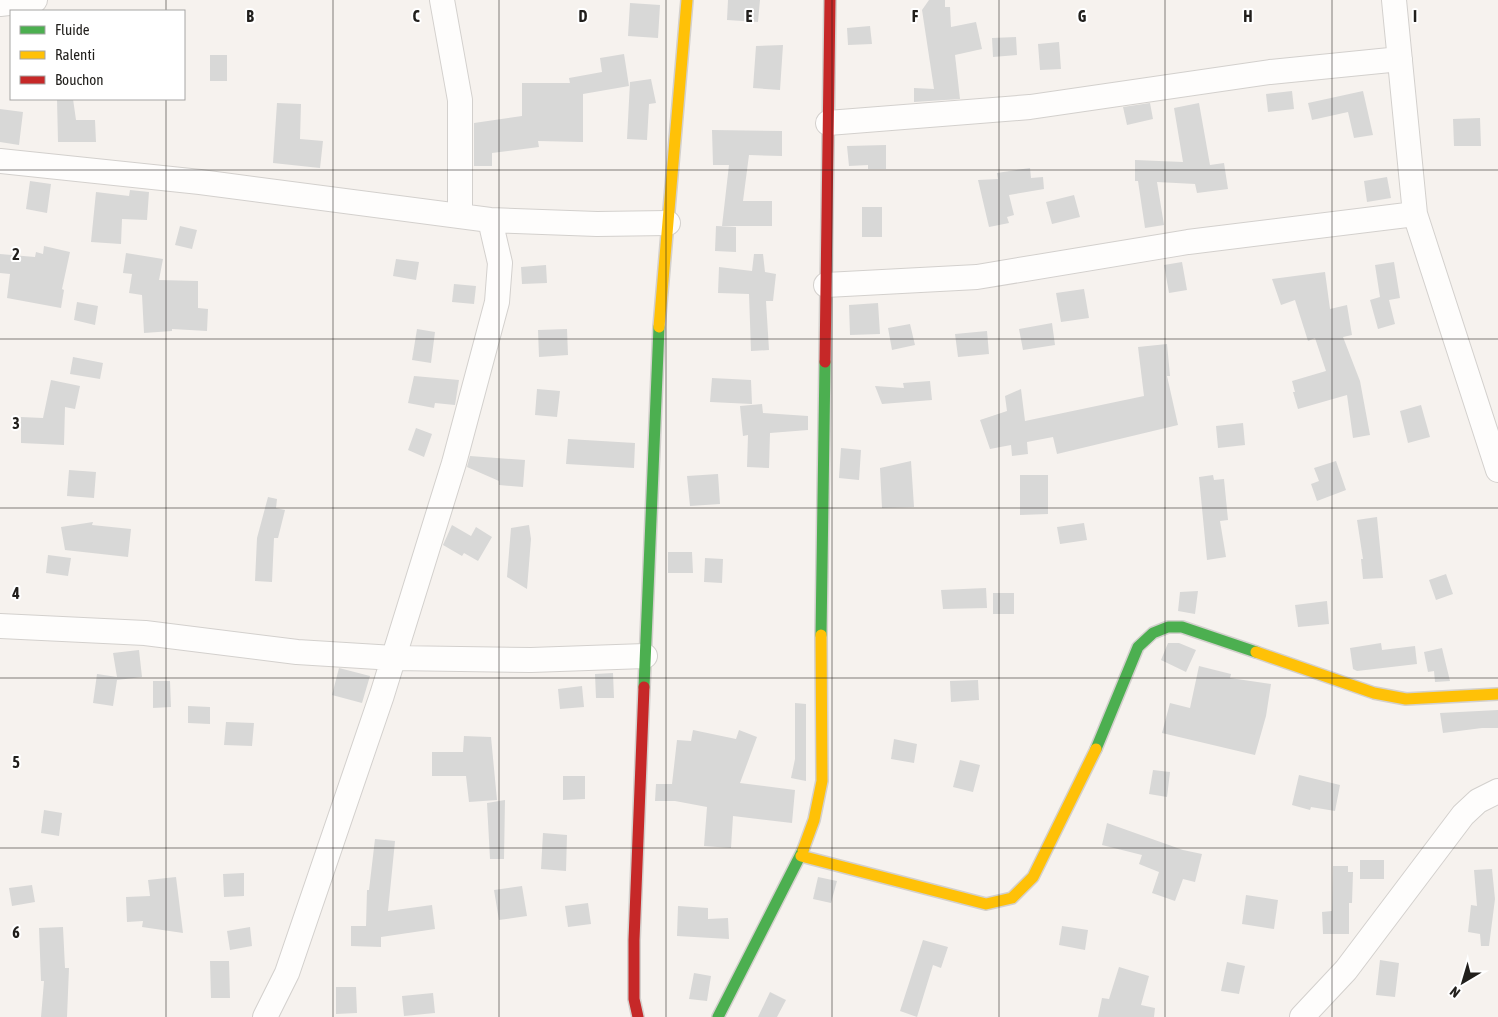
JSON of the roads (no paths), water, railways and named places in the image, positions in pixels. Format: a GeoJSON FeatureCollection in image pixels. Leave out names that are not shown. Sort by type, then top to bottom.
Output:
{"type":"FeatureCollection","features":[{"type":"Feature","properties":{"kind":"street"},"geometry":{"type":"LineString","coordinates":[[0,4],[36,0]]}},
{"type":"Feature","properties":{"kind":"street"},"geometry":{"type":"LineString","coordinates":[[442,0],[460,100],[460,216]]}},
{"type":"Feature","properties":{"kind":"street"},"geometry":{"type":"LineString","coordinates":[[638,1017],[634,998],[634,940],[656,366],[687,0]]}},
{"type":"Feature","properties":{"kind":"street"},"geometry":{"type":"LineString","coordinates":[[718,1017],[801,856],[814,820],[822,781],[821,624],[830,0]]}},
{"type":"Feature","properties":{"kind":"street"},"geometry":{"type":"LineString","coordinates":[[1394,0],[1415,214],[1498,470]]}},
{"type":"Feature","properties":{"kind":"street"},"geometry":{"type":"LineString","coordinates":[[828,123],[1030,106],[1270,72],[1400,59]]}},
{"type":"Feature","properties":{"kind":"street"},"geometry":{"type":"LineString","coordinates":[[0,161],[200,182],[490,220],[597,224],[668,224]]}},
{"type":"Feature","properties":{"kind":"street"},"geometry":{"type":"LineString","coordinates":[[826,285],[977,277],[1188,242],[1415,214]]}},
{"type":"Feature","properties":{"kind":"street"},"geometry":{"type":"LineString","coordinates":[[265,1017],[287,973],[394,658],[454,463],[497,302],[500,263],[490,220]]}},
{"type":"Feature","properties":{"kind":"street"},"geometry":{"type":"LineString","coordinates":[[0,626],[145,633],[297,652],[394,658],[532,660],[645,656]]}},
{"type":"Feature","properties":{"kind":"street"},"geometry":{"type":"LineString","coordinates":[[801,856],[986,904],[1012,898],[1033,877],[1099,743],[1138,647],[1148,636],[1163,626],[1182,627],[1374,694],[1406,699],[1498,694]]}},
{"type":"Feature","properties":{"kind":"street"},"geometry":{"type":"LineString","coordinates":[[1302,1017],[1346,970],[1464,815],[1478,801],[1498,791]]}}]}
